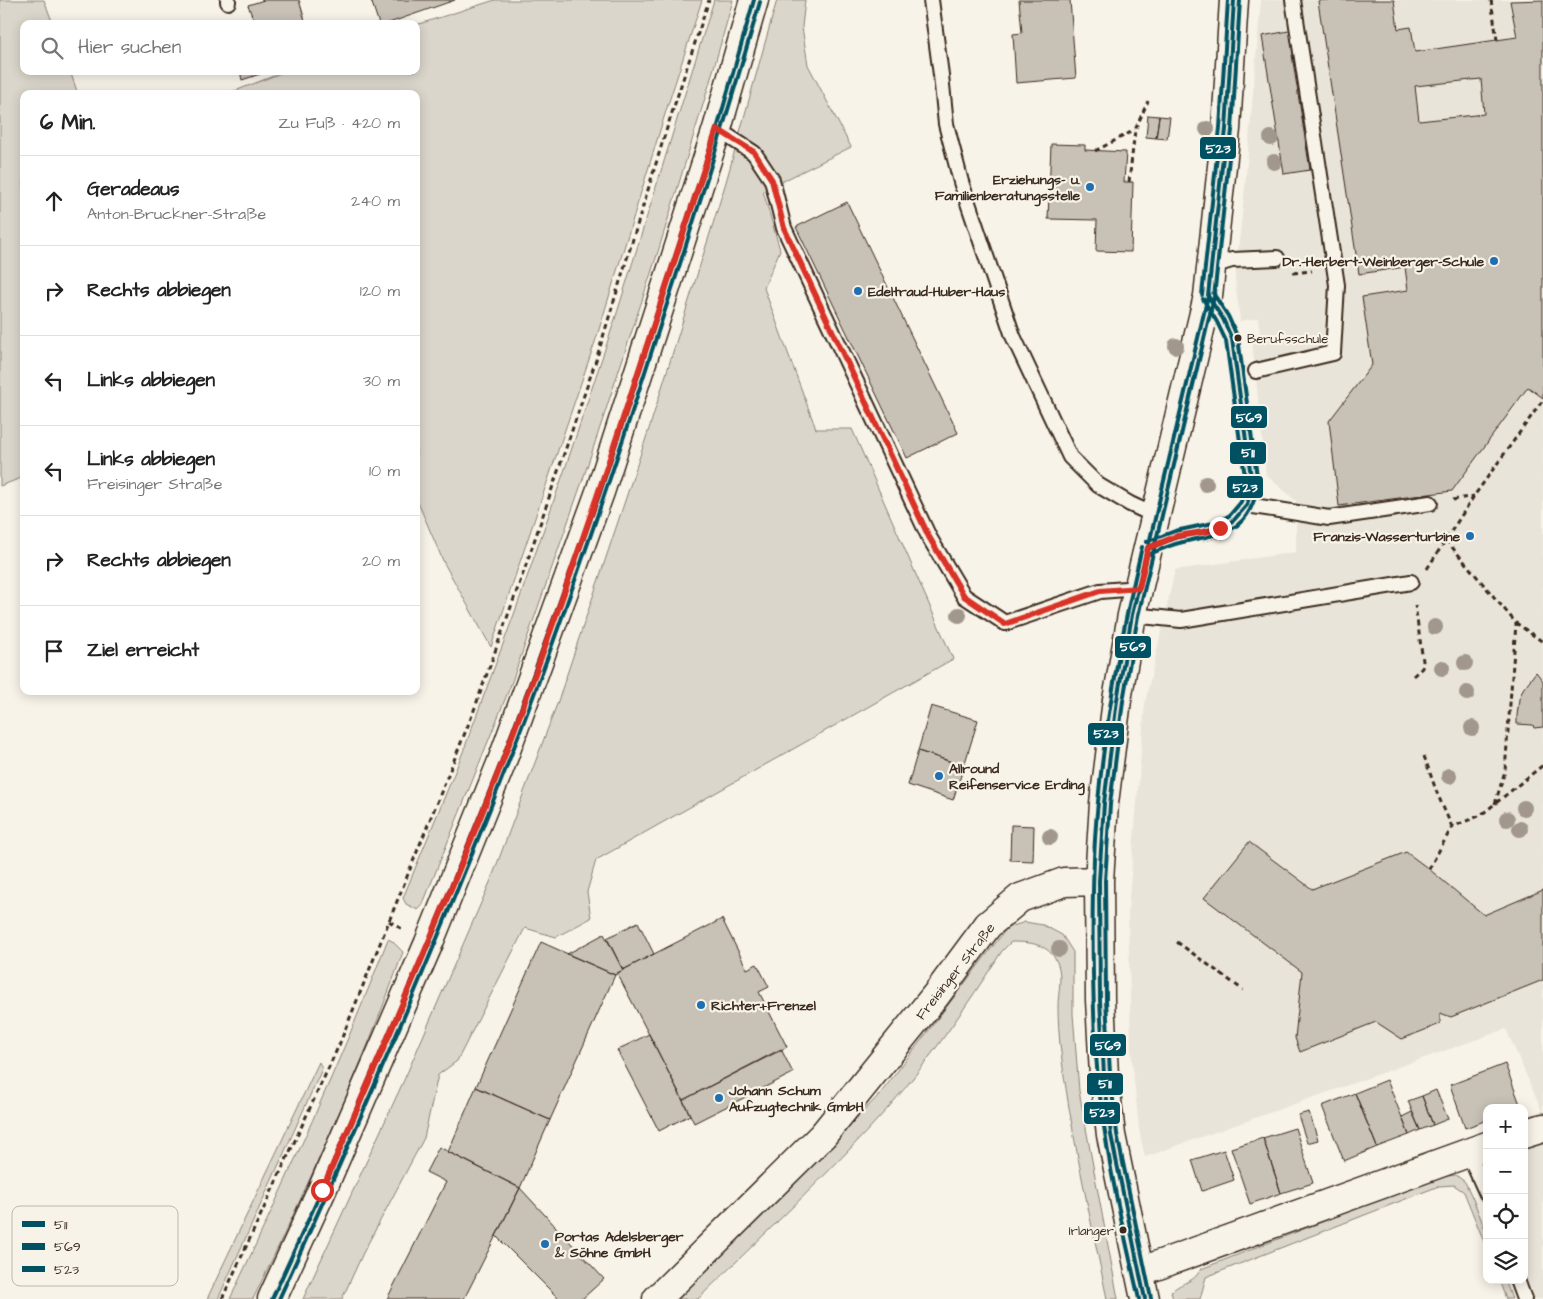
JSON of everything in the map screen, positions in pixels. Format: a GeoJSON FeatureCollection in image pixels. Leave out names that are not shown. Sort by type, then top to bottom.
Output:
{"type":"FeatureCollection","features":[{"type":"Feature","properties":{"kind":"street"},"geometry":{"type":"LineString","coordinates":[[272,1299],[322,1190],[428,945],[501,764],[600,492],[717,129],[754,0]]}},
{"type":"Feature","properties":{"kind":"street"},"geometry":{"type":"LineString","coordinates":[[1146,1299],[1111,1136],[1104,1075],[1100,1000],[1099,881],[1104,803],[1117,700],[1132,615],[1208,296],[1226,129],[1234,0]]}},
{"type":"Feature","properties":{"kind":"street","name":"Freisinger Straße"},"geometry":{"type":"LineString","coordinates":[[658,1299],[823,1135],[936,995],[988,925],[1020,898],[1064,882],[1099,881]]}},
{"type":"Feature","properties":{"kind":"street"},"geometry":{"type":"LineString","coordinates":[[1528,1133],[1543,1128]]}},
{"type":"Feature","properties":{"kind":"street"},"geometry":{"type":"LineString","coordinates":[[1139,1272],[1477,1149]]}},
{"type":"Feature","properties":{"kind":"lane"},"geometry":{"type":"LineString","coordinates":[[931,0],[946,124],[961,182],[1014,336],[1070,456],[1098,485],[1130,504],[1156,516]]}},
{"type":"Feature","properties":{"kind":"lane"},"geometry":{"type":"LineString","coordinates":[[1256,371],[1333,354],[1337,286],[1335,268],[1293,0]]}},
{"type":"Feature","properties":{"kind":"lane"},"geometry":{"type":"LineString","coordinates":[[717,129],[754,152],[772,180],[784,228],[929,537],[964,596],[1005,624],[1100,591],[1139,588]]}},
{"type":"Feature","properties":{"kind":"lane"},"geometry":{"type":"LineString","coordinates":[[1212,266],[1232,260],[1276,258]]}},
{"type":"Feature","properties":{"kind":"lane"},"geometry":{"type":"LineString","coordinates":[[1148,548],[1177,536],[1220,528],[1234,520],[1247,505],[1252,484],[1232,339],[1223,319],[1208,296]]}},
{"type":"Feature","properties":{"kind":"lane"},"geometry":{"type":"LineString","coordinates":[[1247,505],[1329,518],[1430,503]]}},
{"type":"Feature","properties":{"kind":"lane"},"geometry":{"type":"LineString","coordinates":[[1132,615],[1180,620],[1411,582]]}},
{"type":"Feature","properties":{"kind":"lane"},"geometry":{"type":"LineString","coordinates":[[1477,1149],[1483,1176]]}},
{"type":"Feature","properties":{"kind":"lane"},"geometry":{"type":"LineString","coordinates":[[1518,1284],[1524,1299]]}},
{"type":"Feature","properties":{"kind":"path"},"geometry":{"type":"LineString","coordinates":[[222,1299],[339,1045],[472,713],[529,556],[596,360],[665,134],[709,0]]}},
{"type":"Feature","properties":{"kind":"path"},"geometry":{"type":"LineString","coordinates":[[1491,0],[1497,40]]}},
{"type":"Feature","properties":{"kind":"path"},"geometry":{"type":"LineString","coordinates":[[1129,182],[1135,130],[1148,102]]}},
{"type":"Feature","properties":{"kind":"path"},"geometry":{"type":"LineString","coordinates":[[1094,151],[1135,130]]}},
{"type":"Feature","properties":{"kind":"path"},"geometry":{"type":"LineString","coordinates":[[1287,274],[1335,268]]}},
{"type":"Feature","properties":{"kind":"path"},"geometry":{"type":"LineString","coordinates":[[1411,582],[1426,570],[1474,496],[1543,400]]}},
{"type":"Feature","properties":{"kind":"path"},"geometry":{"type":"LineString","coordinates":[[1446,540],[1516,623],[1543,642]]}},
{"type":"Feature","properties":{"kind":"path"},"geometry":{"type":"LineString","coordinates":[[1495,804],[1505,771],[1516,623]]}},
{"type":"Feature","properties":{"kind":"path"},"geometry":{"type":"LineString","coordinates":[[1413,676],[1422,668],[1423,661],[1418,625]]}},
{"type":"Feature","properties":{"kind":"path"},"geometry":{"type":"LineString","coordinates":[[1424,756],[1452,828]]}},
{"type":"Feature","properties":{"kind":"path"},"geometry":{"type":"LineString","coordinates":[[1429,869],[1452,828],[1481,815],[1543,765]]}},
{"type":"Feature","properties":{"kind":"path"},"geometry":{"type":"LineString","coordinates":[[1177,942],[1243,990]]}},
{"type":"Feature","properties":{"kind":"shaded area"},"geometry":{"type":"Polygon","coordinates":[[[0,0],[44,0],[52,20],[20,20],[20,75],[71,75],[77,90],[20,90],[20,478],[0,486],[0,0]]]}},
{"type":"Feature","properties":{"kind":"shaded area"},"geometry":{"type":"Polygon","coordinates":[[[495,0],[702,0],[597,336],[491,647],[444,563],[420,507],[420,90],[238,90],[276,75],[420,75],[420,24],[495,0]]]}},
{"type":"Feature","properties":{"kind":"shaded area"},"geometry":{"type":"Polygon","coordinates":[[[714,0],[733,0],[657,255],[583,479],[510,687],[422,906],[418,910],[406,904],[403,898],[463,752],[568,460],[617,313],[714,0]]]}},
{"type":"Feature","properties":{"kind":"shaded area"},"geometry":{"type":"Polygon","coordinates":[[[777,0],[805,0],[802,27],[808,65],[851,147],[763,191],[780,250],[764,288],[816,429],[852,429],[953,659],[596,860],[587,892],[591,918],[556,937],[525,928],[457,1061],[438,1075],[424,1138],[363,1253],[342,1299],[303,1299],[405,1078],[491,880],[557,704],[649,429],[726,182],[777,0]]]}},
{"type":"Feature","properties":{"kind":"shaded area"},"geometry":{"type":"Polygon","coordinates":[[[1261,0],[1543,0],[1543,1299],[1532,1299],[1527,1284],[1528,1116],[1542,1111],[1506,1029],[1145,1157],[1139,1130],[1131,1049],[1128,912],[1145,703],[1175,570],[1296,552],[1296,501],[1266,475],[1252,342],[1261,340],[1258,318],[1240,321],[1235,279],[1261,0]]]}},
{"type":"Feature","properties":{"kind":"shaded area"},"geometry":{"type":"Polygon","coordinates":[[[1025,922],[1043,925],[1062,935],[1073,952],[1073,1014],[1079,1091],[1118,1299],[1107,1299],[1075,1141],[1060,1045],[1058,1012],[1059,967],[1049,951],[1043,947],[1025,942],[1011,942],[1002,951],[934,1051],[888,1108],[865,1133],[698,1299],[676,1299],[766,1212],[880,1094],[1007,928],[1025,922]]]}},
{"type":"Feature","properties":{"kind":"shaded area"},"geometry":{"type":"Polygon","coordinates":[[[388,939],[403,952],[370,1040],[333,1127],[253,1299],[230,1299],[312,1120],[388,939]]]}},
{"type":"Feature","properties":{"kind":"shaded area"},"geometry":{"type":"Polygon","coordinates":[[[319,1062],[322,1069],[218,1299],[207,1299],[319,1062]]]}},
{"type":"Feature","properties":{"kind":"shaded area"},"geometry":{"type":"Polygon","coordinates":[[[1456,1175],[1465,1182],[1483,1224],[1483,1239],[1464,1192],[1454,1185],[1439,1186],[1206,1277],[1200,1299],[1173,1299],[1171,1292],[1194,1278],[1201,1269],[1438,1177],[1456,1175]]]}},
{"type":"Feature","properties":{"kind":"shaded area"},"geometry":{"type":"Polygon","coordinates":[[[1500,1284],[1506,1284],[1512,1299],[1506,1299],[1500,1284]]]}},
{"type":"Feature","properties":{"kind":"building"},"geometry":{"type":"Polygon","coordinates":[[[264,0],[299,0],[305,20],[254,20],[248,5],[264,0]]]}},
{"type":"Feature","properties":{"kind":"building"},"geometry":{"type":"Polygon","coordinates":[[[371,0],[455,0],[398,20],[378,20],[371,0]]]}},
{"type":"Feature","properties":{"kind":"building"},"geometry":{"type":"Polygon","coordinates":[[[1019,0],[1070,0],[1076,78],[1016,83],[1013,34],[1022,33],[1019,0]]]}},
{"type":"Feature","properties":{"kind":"building"},"geometry":{"type":"Polygon","coordinates":[[[1394,0],[1398,29],[1411,27],[1415,52],[1517,37],[1510,1],[1543,0],[1543,398],[1528,387],[1452,491],[1339,506],[1329,421],[1372,365],[1362,297],[1408,290],[1405,267],[1359,274],[1318,1],[1394,0]],[[1481,79],[1415,86],[1419,121],[1484,114],[1481,79]]]}},
{"type":"Feature","properties":{"kind":"building"},"geometry":{"type":"Polygon","coordinates":[[[1294,30],[1298,54],[1292,55],[1310,170],[1284,174],[1262,36],[1294,30]]]}},
{"type":"Feature","properties":{"kind":"building"},"geometry":{"type":"Polygon","coordinates":[[[241,75],[257,75],[242,80],[241,75]]]}},
{"type":"Feature","properties":{"kind":"building"},"geometry":{"type":"Polygon","coordinates":[[[1148,115],[1159,116],[1156,138],[1146,137],[1148,115]]]}},
{"type":"Feature","properties":{"kind":"building"},"geometry":{"type":"Polygon","coordinates":[[[1159,116],[1170,117],[1167,139],[1156,138],[1159,116]]]}},
{"type":"Feature","properties":{"kind":"building"},"geometry":{"type":"Polygon","coordinates":[[[1051,144],[1085,145],[1085,150],[1126,152],[1124,182],[1133,182],[1131,252],[1096,251],[1097,220],[1048,219],[1051,144]]]}},
{"type":"Feature","properties":{"kind":"building","name":"Edeltraud-Huber-Haus"},"geometry":{"type":"Polygon","coordinates":[[[847,202],[958,433],[907,458],[796,227],[847,202]]]}},
{"type":"Feature","properties":{"kind":"building"},"geometry":{"type":"Polygon","coordinates":[[[1536,672],[1543,681],[1543,727],[1534,728],[1533,725],[1517,724],[1517,716],[1519,699],[1523,689],[1536,672]]]}},
{"type":"Feature","properties":{"kind":"building"},"geometry":{"type":"Polygon","coordinates":[[[931,706],[978,720],[964,766],[918,751],[931,706]]]}},
{"type":"Feature","properties":{"kind":"building"},"geometry":{"type":"Polygon","coordinates":[[[918,751],[964,766],[953,800],[908,785],[918,751]]]}},
{"type":"Feature","properties":{"kind":"building"},"geometry":{"type":"Polygon","coordinates":[[[1011,825],[1034,826],[1033,861],[1010,860],[1011,825]]]}},
{"type":"Feature","properties":{"kind":"building"},"geometry":{"type":"Polygon","coordinates":[[[1249,842],[1312,889],[1406,852],[1484,915],[1543,890],[1543,980],[1451,1017],[1440,1013],[1440,1024],[1402,1039],[1376,1022],[1300,1052],[1295,1038],[1302,972],[1204,898],[1249,842]]]}},
{"type":"Feature","properties":{"kind":"building"},"geometry":{"type":"Polygon","coordinates":[[[722,919],[747,969],[757,964],[769,987],[759,992],[787,1047],[683,1100],[617,973],[722,919]]]}},
{"type":"Feature","properties":{"kind":"building"},"geometry":{"type":"Polygon","coordinates":[[[638,922],[654,954],[623,970],[607,938],[638,922]]]}},
{"type":"Feature","properties":{"kind":"building"},"geometry":{"type":"Polygon","coordinates":[[[604,934],[623,970],[615,975],[567,954],[604,934]]]}},
{"type":"Feature","properties":{"kind":"building"},"geometry":{"type":"Polygon","coordinates":[[[541,942],[615,975],[550,1120],[476,1087],[541,942]]]}},
{"type":"Feature","properties":{"kind":"building"},"geometry":{"type":"Polygon","coordinates":[[[649,1034],[690,1115],[659,1131],[617,1050],[649,1034]]]}},
{"type":"Feature","properties":{"kind":"building"},"geometry":{"type":"Polygon","coordinates":[[[781,1049],[793,1073],[694,1123],[683,1100],[781,1049]]]}},
{"type":"Feature","properties":{"kind":"building"},"geometry":{"type":"Polygon","coordinates":[[[1505,1064],[1520,1104],[1483,1104],[1483,1121],[1465,1128],[1450,1085],[1505,1064]]]}},
{"type":"Feature","properties":{"kind":"building"},"geometry":{"type":"Polygon","coordinates":[[[1387,1080],[1409,1135],[1377,1147],[1355,1093],[1387,1080]]]}},
{"type":"Feature","properties":{"kind":"building"},"geometry":{"type":"Polygon","coordinates":[[[476,1087],[550,1120],[520,1188],[448,1152],[476,1087]]]}},
{"type":"Feature","properties":{"kind":"building"},"geometry":{"type":"Polygon","coordinates":[[[1436,1090],[1448,1119],[1433,1125],[1422,1096],[1436,1090]]]}},
{"type":"Feature","properties":{"kind":"building"},"geometry":{"type":"Polygon","coordinates":[[[1355,1093],[1377,1147],[1344,1161],[1322,1106],[1355,1093]]]}},
{"type":"Feature","properties":{"kind":"building"},"geometry":{"type":"Polygon","coordinates":[[[1422,1096],[1433,1125],[1420,1130],[1408,1101],[1422,1096]]]}},
{"type":"Feature","properties":{"kind":"building"},"geometry":{"type":"Polygon","coordinates":[[[1309,1112],[1318,1140],[1307,1143],[1298,1115],[1309,1112]]]}},
{"type":"Feature","properties":{"kind":"building"},"geometry":{"type":"Polygon","coordinates":[[[1412,1112],[1420,1130],[1409,1135],[1402,1117],[1412,1112]]]}},
{"type":"Feature","properties":{"kind":"building"},"geometry":{"type":"Polygon","coordinates":[[[1295,1128],[1313,1183],[1281,1193],[1263,1138],[1295,1128]]]}},
{"type":"Feature","properties":{"kind":"building"},"geometry":{"type":"Polygon","coordinates":[[[1263,1138],[1281,1193],[1250,1204],[1231,1148],[1263,1138]]]}},
{"type":"Feature","properties":{"kind":"building"},"geometry":{"type":"Polygon","coordinates":[[[439,1147],[520,1188],[464,1299],[387,1299],[446,1182],[426,1172],[439,1147]]]}},
{"type":"Feature","properties":{"kind":"building"},"geometry":{"type":"Polygon","coordinates":[[[1224,1150],[1234,1180],[1202,1191],[1192,1160],[1224,1150]]]}},
{"type":"Feature","properties":{"kind":"building"},"geometry":{"type":"Polygon","coordinates":[[[520,1188],[604,1279],[582,1299],[559,1299],[496,1236],[520,1188]]]}},
{"type":"Feature","properties":{"kind":"transit line","name":"511"},"geometry":{"type":"LineString","coordinates":[[272,1299],[322,1190],[428,945],[501,764],[600,492],[717,129],[754,0]]}},
{"type":"Feature","properties":{"kind":"transit line","name":"523"},"geometry":{"type":"LineString","coordinates":[[1202,295],[1220,128],[1228,0]]}},
{"type":"Feature","properties":{"kind":"transit line","name":"511"},"geometry":{"type":"LineString","coordinates":[[1145,1299],[1111,1135],[1104,1075],[1100,1000],[1099,881],[1104,803],[1117,700],[1132,615],[1208,296],[1226,129],[1234,0]]}},
{"type":"Feature","properties":{"kind":"transit line","name":"569"},"geometry":{"type":"LineString","coordinates":[[1151,1298],[1117,1134],[1110,1074],[1106,1000],[1105,881],[1110,804],[1123,701],[1138,616],[1214,297],[1232,130],[1240,0]]}},
{"type":"Feature","properties":{"kind":"transit line","name":"569"},"geometry":{"type":"LineString","coordinates":[[279,1299],[425,969],[506,768],[546,662],[602,502],[669,299],[760,2]]}},
{"type":"Feature","properties":{"kind":"transit line","name":"569"},"geometry":{"type":"LineString","coordinates":[[1150,554],[1176,544],[1231,529],[1248,514],[1254,501],[1258,484],[1238,338],[1228,316],[1213,293]]}},
{"type":"Feature","properties":{"kind":"transit line","name":"511"},"geometry":{"type":"LineString","coordinates":[[1148,548],[1177,537],[1220,528],[1234,520],[1247,505],[1252,484],[1232,339],[1223,319],[1208,296]]}},
{"type":"Feature","properties":{"kind":"transit line","name":"523"},"geometry":{"type":"LineString","coordinates":[[1146,542],[1175,531],[1218,522],[1230,515],[1241,502],[1246,484],[1226,341],[1203,299]]}},
{"type":"Feature","properties":{"kind":"transit line","name":"523"},"geometry":{"type":"LineString","coordinates":[[1139,1299],[1122,1226],[1104,1129],[1099,1088],[1094,1023],[1093,910],[1096,824],[1105,738],[1121,642],[1142,547]]}},
{"type":"Feature","properties":{"kind":"place","name":"Erziehungs- u. Familienberatungsstelle"},"geometry":{"type":"Point","coordinates":[1090,187]}},
{"type":"Feature","properties":{"kind":"place","name":"Dr.-Herbert-Weinberger-Schule"},"geometry":{"type":"Point","coordinates":[1494,261]}},
{"type":"Feature","properties":{"kind":"place","name":"Edeltraud-Huber-Haus"},"geometry":{"type":"Point","coordinates":[858,291]}},
{"type":"Feature","properties":{"kind":"place","name":"Berufsschule"},"geometry":{"type":"Point","coordinates":[1238,338]}},
{"type":"Feature","properties":{"kind":"place","name":"Franzis-Wasserturbine"},"geometry":{"type":"Point","coordinates":[1470,536]}},
{"type":"Feature","properties":{"kind":"place","name":"Allround Reifenservice Erding"},"geometry":{"type":"Point","coordinates":[939,776]}},
{"type":"Feature","properties":{"kind":"place","name":"Richter+Frenzel"},"geometry":{"type":"Point","coordinates":[701,1005]}},
{"type":"Feature","properties":{"kind":"place","name":"Johann Schum Aufzugtechnik GmbH"},"geometry":{"type":"Point","coordinates":[719,1098]}},
{"type":"Feature","properties":{"kind":"place","name":"Irlanger"},"geometry":{"type":"Point","coordinates":[1123,1230]}},
{"type":"Feature","properties":{"kind":"place","name":"Portas Adelsberger & Söhne GmbH"},"geometry":{"type":"Point","coordinates":[545,1244]}},
{"type":"Feature","properties":{"kind":"route"},"geometry":{"type":"LineString","coordinates":[[322,1190],[428,945],[501,764],[600,492],[717,129],[754,152],[772,180],[784,228],[929,537],[964,596],[1005,624],[1100,591],[1139,588],[1148,548],[1177,536],[1220,528]]}}]}
